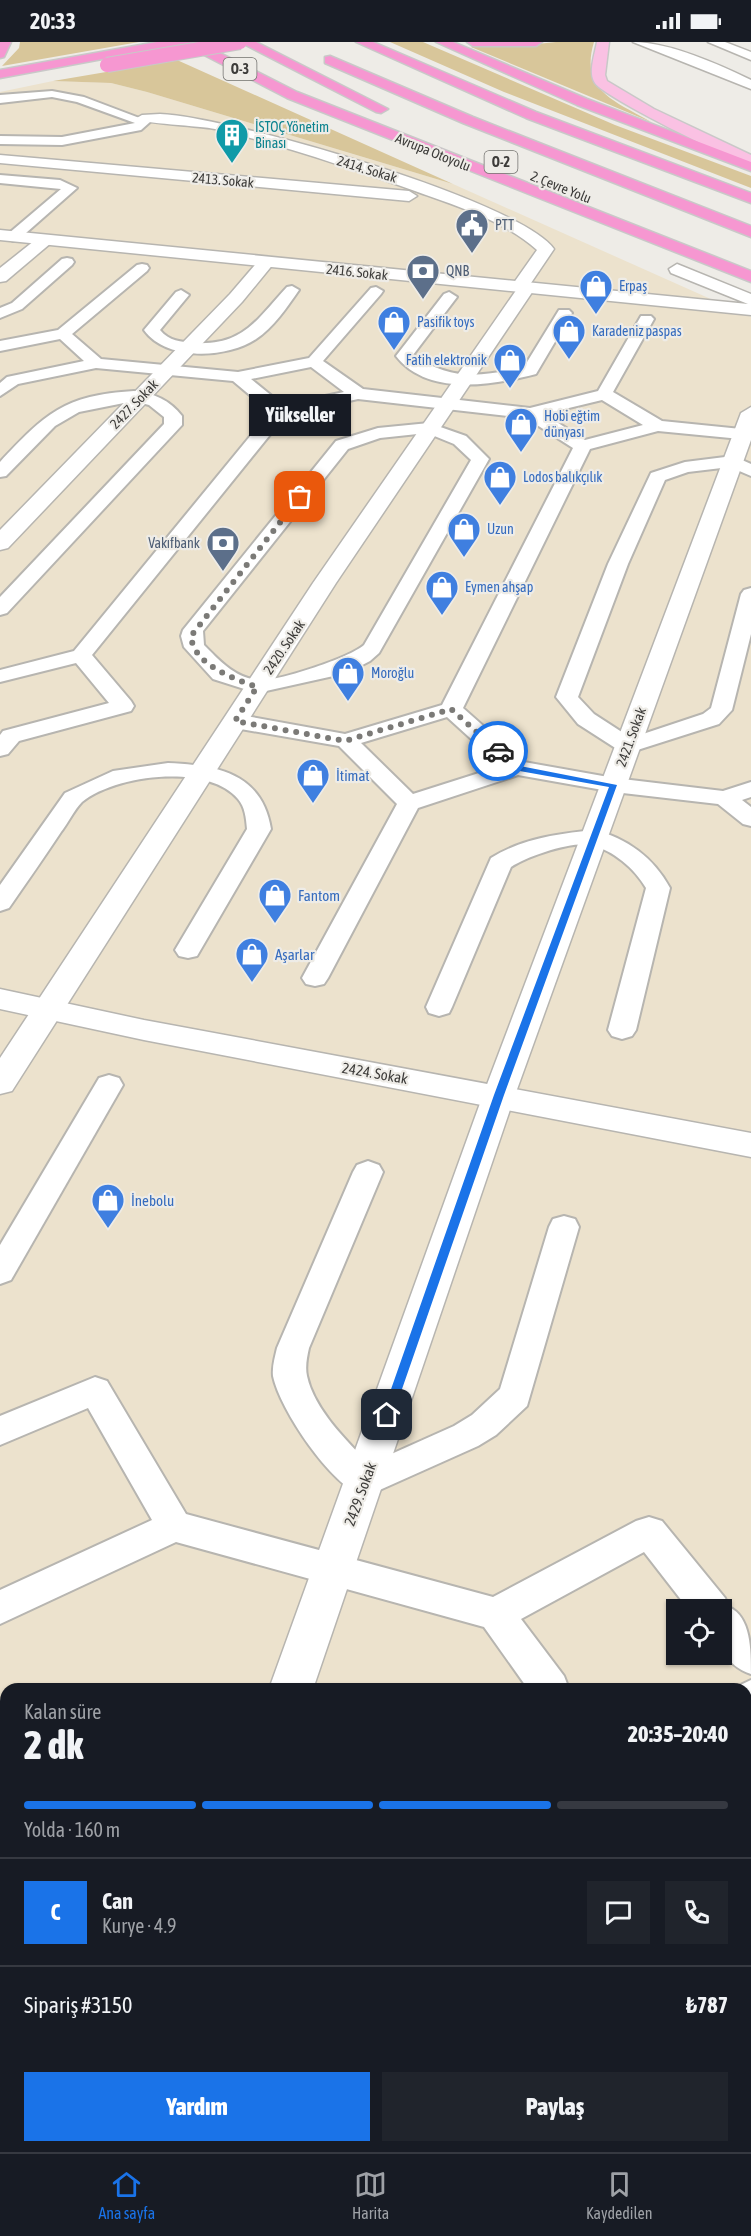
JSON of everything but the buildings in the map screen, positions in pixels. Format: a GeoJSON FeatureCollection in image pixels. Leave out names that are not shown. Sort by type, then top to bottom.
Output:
{"type":"FeatureCollection","features":[{"type":"Feature","properties":{"kind":"highway"},"geometry":{"type":"LineString","coordinates":[[0,54],[5,42]]}},
{"type":"Feature","properties":{"kind":"highway"},"geometry":{"type":"LineString","coordinates":[[0,74],[178,42]]}},
{"type":"Feature","properties":{"kind":"highway","name":"Avrupa Otoyolu"},"geometry":{"type":"LineString","coordinates":[[188,42],[292,95],[751,277]]}},
{"type":"Feature","properties":{"kind":"highway"},"geometry":{"type":"LineString","coordinates":[[0,84],[240,42]]}},
{"type":"Feature","properties":{"kind":"highway"},"geometry":{"type":"LineString","coordinates":[[246,42],[392,114]]}},
{"type":"Feature","properties":{"kind":"highway"},"geometry":{"type":"LineString","coordinates":[[362,42],[521,110],[751,198]]}},
{"type":"Feature","properties":{"kind":"highway"},"geometry":{"type":"LineString","coordinates":[[442,42],[591,106],[751,166]]}},
{"type":"Feature","properties":{"kind":"highway"},"geometry":{"type":"LineString","coordinates":[[473,42],[536,42]]}},
{"type":"Feature","properties":{"kind":"highway"},"geometry":{"type":"LineString","coordinates":[[318,54],[468,120],[751,232]]}},
{"type":"Feature","properties":{"kind":"highway"},"geometry":{"type":"LineString","coordinates":[[292,95],[315,110],[509,198]]}},
{"type":"Feature","properties":{"kind":"highway","name":"2. Çevre Yolu"},"geometry":{"type":"LineString","coordinates":[[493,158],[751,261]]}},
{"type":"Feature","properties":{"kind":"main road"},"geometry":{"type":"LineString","coordinates":[[603,42],[598,75],[602,83],[649,112],[751,161]]}},
{"type":"Feature","properties":{"kind":"street"},"geometry":{"type":"LineString","coordinates":[[639,42],[727,73],[751,85]]}},
{"type":"Feature","properties":{"kind":"street"},"geometry":{"type":"LineString","coordinates":[[714,42],[751,56]]}},
{"type":"Feature","properties":{"kind":"street","name":"2414. Sokak"},"geometry":{"type":"LineString","coordinates":[[141,112],[216,126],[287,145],[411,183],[516,226]]}},
{"type":"Feature","properties":{"kind":"street","name":"2413. Sokak"},"geometry":{"type":"LineString","coordinates":[[0,159],[446,198]]}},
{"type":"Feature","properties":{"kind":"street"},"geometry":{"type":"LineString","coordinates":[[516,226],[558,240]]}},
{"type":"Feature","properties":{"kind":"street"},"geometry":{"type":"LineString","coordinates":[[516,226],[541,240],[546,249],[522,284],[526,288],[537,286],[549,275]]}},
{"type":"Feature","properties":{"kind":"street","name":"2416. Sokak"},"geometry":{"type":"LineString","coordinates":[[6,236],[751,310]]}},
{"type":"Feature","properties":{"kind":"street"},"geometry":{"type":"LineString","coordinates":[[0,277],[45,240]]}},
{"type":"Feature","properties":{"kind":"street","name":"2427. Sokak"},"geometry":{"type":"LineString","coordinates":[[0,543],[187,350],[266,263]]}},
{"type":"Feature","properties":{"kind":"street"},"geometry":{"type":"LineString","coordinates":[[672,267],[751,300]]}},
{"type":"Feature","properties":{"kind":"street","name":"2420. Sokak"},"geometry":{"type":"LineString","coordinates":[[0,1083],[257,687],[429,428],[526,288]]}},
{"type":"Feature","properties":{"kind":"street","name":"2421. Sokak"},"geometry":{"type":"LineString","coordinates":[[499,1095],[628,746],[742,466],[748,427]]}},
{"type":"Feature","properties":{"kind":"street","name":"2424. Sokak"},"geometry":{"type":"LineString","coordinates":[[0,999],[144,1030],[499,1095],[751,1145]]}},
{"type":"Feature","properties":{"kind":"street","name":"2429. Sokak"},"geometry":{"type":"LineString","coordinates":[[293,1683],[499,1095]]}},
{"type":"Feature","properties":{"kind":"lane"},"geometry":{"type":"LineString","coordinates":[[0,88],[54,87],[98,92]]}},
{"type":"Feature","properties":{"kind":"lane"},"geometry":{"type":"LineString","coordinates":[[0,99],[51,94],[80,99],[141,112],[144,124],[62,141],[0,140]]}},
{"type":"Feature","properties":{"kind":"lane"},"geometry":{"type":"LineString","coordinates":[[0,179],[60,184],[70,188],[6,236]]}},
{"type":"Feature","properties":{"kind":"lane"},"geometry":{"type":"LineString","coordinates":[[0,313],[17,306],[67,262]]}},
{"type":"Feature","properties":{"kind":"lane"},"geometry":{"type":"LineString","coordinates":[[0,346],[63,334],[142,268]]}},
{"type":"Feature","properties":{"kind":"lane"},"geometry":{"type":"LineString","coordinates":[[181,295],[152,330],[162,341],[187,350],[233,343],[247,338],[292,290]]}},
{"type":"Feature","properties":{"kind":"lane"},"geometry":{"type":"LineString","coordinates":[[0,367],[6,386],[96,363],[238,377],[314,362],[376,291]]}},
{"type":"Feature","properties":{"kind":"lane"},"geometry":{"type":"LineString","coordinates":[[449,297],[404,356],[432,374],[464,379],[486,380],[530,371],[564,313]]}},
{"type":"Feature","properties":{"kind":"lane"},"geometry":{"type":"LineString","coordinates":[[604,394],[646,319]]}},
{"type":"Feature","properties":{"kind":"lane"},"geometry":{"type":"LineString","coordinates":[[63,334],[96,363]]}},
{"type":"Feature","properties":{"kind":"lane"},"geometry":{"type":"LineString","coordinates":[[314,362],[358,394]]}},
{"type":"Feature","properties":{"kind":"lane"},"geometry":{"type":"LineString","coordinates":[[238,377],[280,411]]}},
{"type":"Feature","properties":{"kind":"lane"},"geometry":{"type":"LineString","coordinates":[[0,676],[81,655],[280,411],[358,394],[530,412],[604,394],[658,426]]}},
{"type":"Feature","properties":{"kind":"lane"},"geometry":{"type":"LineString","coordinates":[[0,472],[55,417],[64,412],[96,402],[142,397],[170,412],[173,425],[0,609]]}},
{"type":"Feature","properties":{"kind":"lane"},"geometry":{"type":"LineString","coordinates":[[530,412],[583,446],[658,426],[748,427]]}},
{"type":"Feature","properties":{"kind":"lane"},"geometry":{"type":"LineString","coordinates":[[429,428],[460,440],[480,459],[372,650],[339,668],[257,687],[221,674],[194,647],[191,636],[193,630],[342,445],[378,433],[429,428]]}},
{"type":"Feature","properties":{"kind":"lane"},"geometry":{"type":"LineString","coordinates":[[235,721],[345,741],[451,709],[583,446]]}},
{"type":"Feature","properties":{"kind":"lane"},"geometry":{"type":"LineString","coordinates":[[742,466],[686,467],[657,477],[618,564],[567,697],[578,712],[628,746],[702,724],[721,710],[751,594]]}},
{"type":"Feature","properties":{"kind":"lane"},"geometry":{"type":"LineString","coordinates":[[4,735],[123,706],[81,655]]}},
{"type":"Feature","properties":{"kind":"lane"},"geometry":{"type":"LineString","coordinates":[[451,709],[517,768]]}},
{"type":"Feature","properties":{"kind":"lane"},"geometry":{"type":"LineString","coordinates":[[345,741],[409,803]]}},
{"type":"Feature","properties":{"kind":"lane"},"geometry":{"type":"LineString","coordinates":[[315,978],[409,803],[517,768],[614,785],[725,798],[751,789]]}},
{"type":"Feature","properties":{"kind":"lane"},"geometry":{"type":"LineString","coordinates":[[0,903],[73,798],[88,789],[127,775],[149,771],[201,772],[240,786],[256,806],[259,829],[188,950]]}},
{"type":"Feature","properties":{"kind":"lane"},"geometry":{"type":"LineString","coordinates":[[725,798],[751,819]]}},
{"type":"Feature","properties":{"kind":"lane"},"geometry":{"type":"LineString","coordinates":[[439,1007],[500,863],[528,848],[546,843],[594,837],[639,862],[651,875],[658,888],[622,1030]]}},
{"type":"Feature","properties":{"kind":"lane"},"geometry":{"type":"LineString","coordinates":[[0,1272],[109,1085]]}},
{"type":"Feature","properties":{"kind":"lane"},"geometry":{"type":"LineString","coordinates":[[368,1172],[293,1348],[289,1365],[290,1379],[296,1392],[332,1451],[364,1482],[466,1436],[484,1425],[515,1396],[564,1227]]}},
{"type":"Feature","properties":{"kind":"lane"},"geometry":{"type":"LineString","coordinates":[[0,1431],[95,1390],[174,1526]]}},
{"type":"Feature","properties":{"kind":"lane"},"geometry":{"type":"LineString","coordinates":[[0,1608],[174,1526],[496,1614],[546,1683]]}},
{"type":"Feature","properties":{"kind":"lane"},"geometry":{"type":"LineString","coordinates":[[496,1614],[649,1532],[703,1599]]}},
{"type":"Feature","properties":{"kind":"lane"},"geometry":{"type":"LineString","coordinates":[[732,1633],[751,1657]]}},
{"type":"Feature","properties":{"kind":"shaded area"},"geometry":{"type":"Polygon","coordinates":[[[20,42],[139,42],[2,66],[19,48],[20,42]]]}},
{"type":"Feature","properties":{"kind":"shaded area"},"geometry":{"type":"Polygon","coordinates":[[[390,42],[423,42],[615,125],[751,176],[751,188],[504,92],[390,42]]]}},
{"type":"Feature","properties":{"kind":"shaded area"},"geometry":{"type":"Polygon","coordinates":[[[594,42],[591,59],[596,83],[614,100],[651,122],[471,47],[594,42]]]}},
{"type":"Feature","properties":{"kind":"shaded area"},"geometry":{"type":"Polygon","coordinates":[[[177,60],[453,184],[147,92],[111,83],[53,81],[177,60]]]}},
{"type":"Feature","properties":{"kind":"shaded area"},"geometry":{"type":"Polygon","coordinates":[[[53,81],[111,83],[147,92],[453,184],[751,317],[751,1683],[0,1683],[0,92],[53,81]]]}},
{"type":"Feature","properties":{"kind":"way so far"},"geometry":{"type":"LineString","coordinates":[[300,497],[193,630],[191,636],[194,647],[221,674],[257,687],[235,721],[345,741],[451,709],[498,751]]}},
{"type":"Feature","properties":{"kind":"place","name":"İSTOÇ Yönetim Binası"},"geometry":{"type":"Point","coordinates":[232,164]}},
{"type":"Feature","properties":{"kind":"place","name":"PTT"},"geometry":{"type":"Point","coordinates":[472,254]}},
{"type":"Feature","properties":{"kind":"place","name":"QNB"},"geometry":{"type":"Point","coordinates":[423,300]}},
{"type":"Feature","properties":{"kind":"place","name":"Erpaş"},"geometry":{"type":"Point","coordinates":[596,315]}},
{"type":"Feature","properties":{"kind":"place","name":"Pasifik toys"},"geometry":{"type":"Point","coordinates":[394,351]}},
{"type":"Feature","properties":{"kind":"place","name":"Karadeniz paspas"},"geometry":{"type":"Point","coordinates":[569,360]}},
{"type":"Feature","properties":{"kind":"place","name":"Fatih elektronik"},"geometry":{"type":"Point","coordinates":[510,389]}},
{"type":"Feature","properties":{"kind":"place","name":"Hobi eğtim dünyası"},"geometry":{"type":"Point","coordinates":[521,453]}},
{"type":"Feature","properties":{"kind":"place","name":"Yükseller"},"geometry":{"type":"Point","coordinates":[300,497]}},
{"type":"Feature","properties":{"kind":"place","name":"Lodos balıkçılık"},"geometry":{"type":"Point","coordinates":[500,506]}},
{"type":"Feature","properties":{"kind":"place","name":"Uzun"},"geometry":{"type":"Point","coordinates":[464,558]}},
{"type":"Feature","properties":{"kind":"place","name":"Vakıfbank"},"geometry":{"type":"Point","coordinates":[223,572]}},
{"type":"Feature","properties":{"kind":"place","name":"Eymen ahşap"},"geometry":{"type":"Point","coordinates":[442,616]}},
{"type":"Feature","properties":{"kind":"place","name":"Moroğlu"},"geometry":{"type":"Point","coordinates":[348,702]}},
{"type":"Feature","properties":{"kind":"place","name":"İtimat"},"geometry":{"type":"Point","coordinates":[313,804]}},
{"type":"Feature","properties":{"kind":"place","name":"Fantom"},"geometry":{"type":"Point","coordinates":[275,924]}},
{"type":"Feature","properties":{"kind":"place","name":"Aşarlar"},"geometry":{"type":"Point","coordinates":[252,983]}},
{"type":"Feature","properties":{"kind":"place","name":"İnebolu"},"geometry":{"type":"Point","coordinates":[108,1229]}},
{"type":"Feature","properties":{"kind":"route"},"geometry":{"type":"LineString","coordinates":[[387,1415],[499,1095],[614,785],[517,768],[498,751]]}}]}
